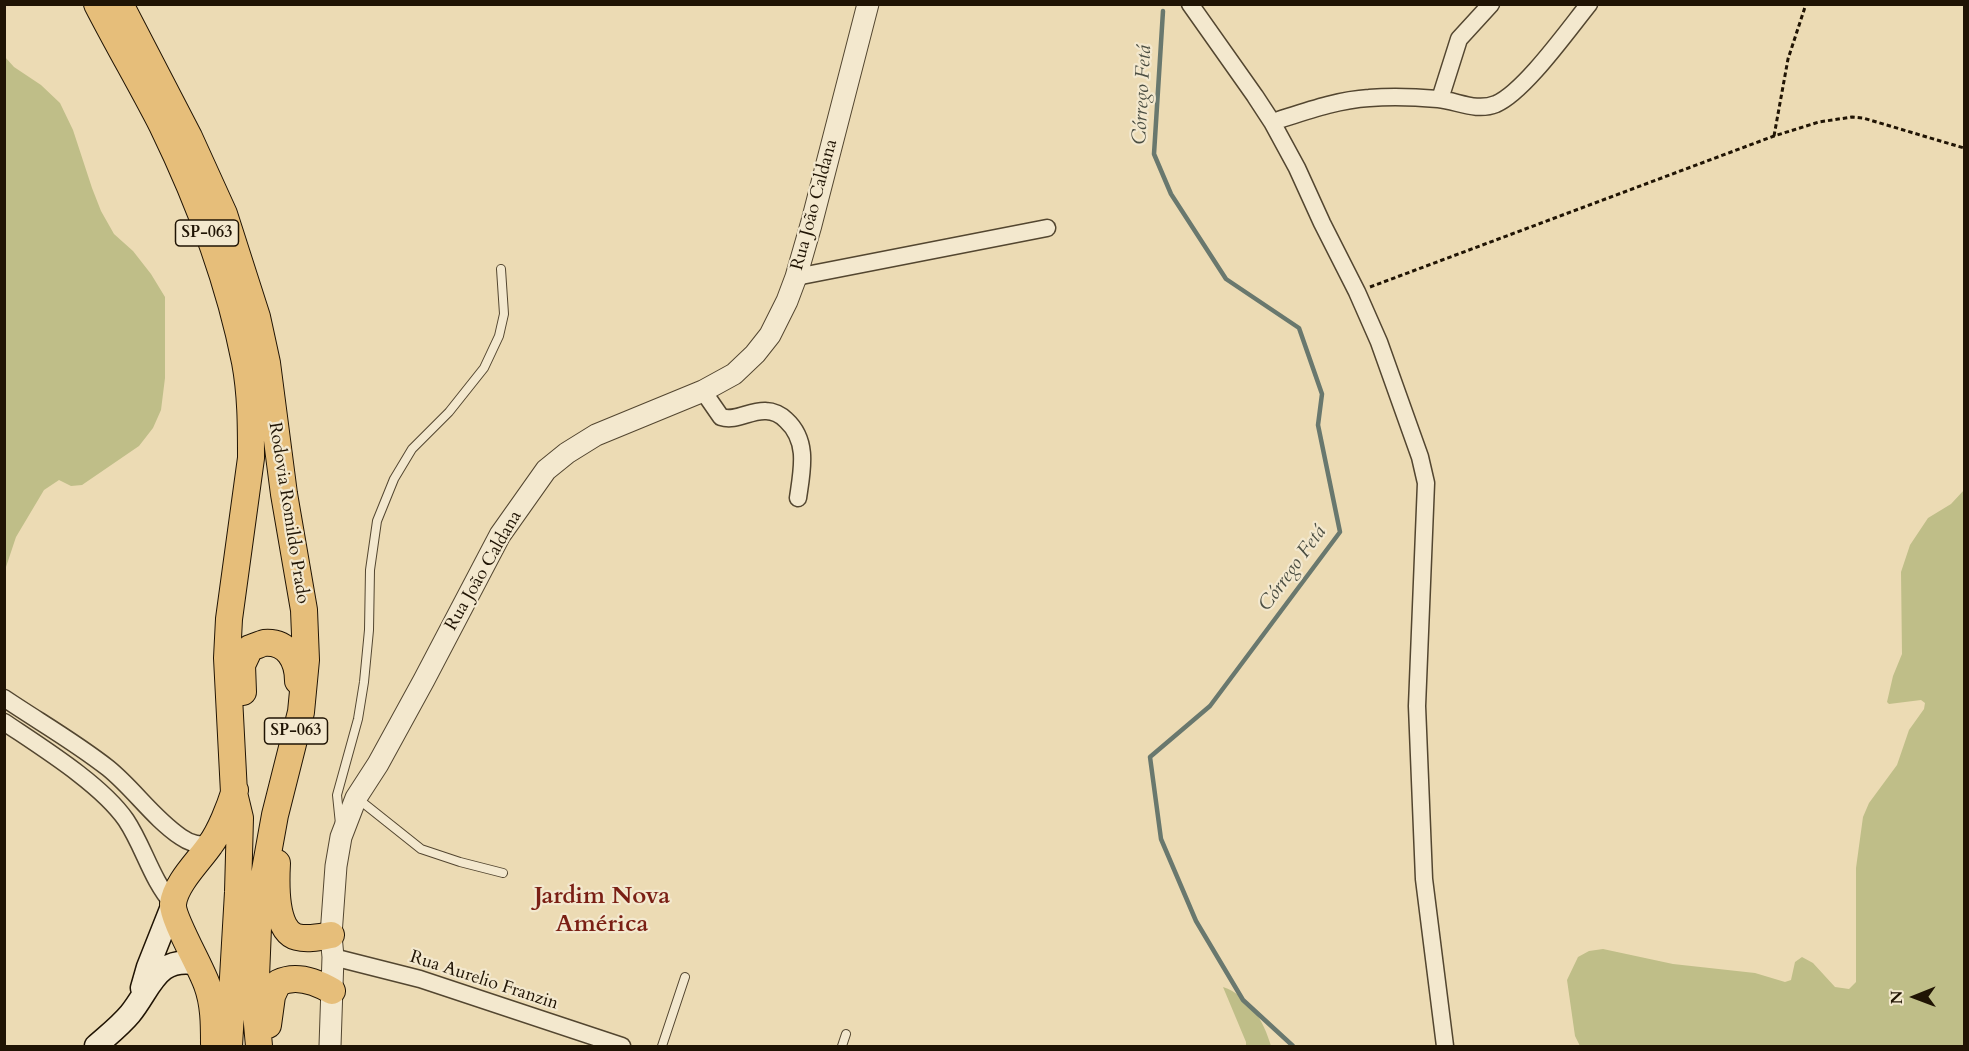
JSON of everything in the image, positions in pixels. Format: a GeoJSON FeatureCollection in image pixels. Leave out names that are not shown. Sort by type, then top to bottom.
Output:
{"type":"FeatureCollection","features":[{"type":"Feature","properties":{"kind":"main road","name":"Rodovia Romildo Prado"},"geometry":{"type":"LineString","coordinates":[[97,4],[162,126],[198,208],[219,268],[245,363],[251,458],[229,619],[227,658],[234,793],[240,818],[229,1047]]}},
{"type":"Feature","properties":{"kind":"main road","name":"Rodovia Romildo Prado"},"geometry":{"type":"LineString","coordinates":[[120,4],[189,137],[220,205],[240,261],[257,317],[267,363],[284,494],[304,610],[305,670],[301,712],[275,815],[259,903],[255,1002],[259,1047]]}},
{"type":"Feature","properties":{"kind":"main road"},"geometry":{"type":"LineString","coordinates":[[140,999],[148,966],[176,893],[212,843],[234,793],[245,733],[242,665],[250,648],[264,643],[278,645],[291,652],[298,672],[297,747],[276,878],[281,921],[288,932],[297,937],[312,938],[332,946]]}},
{"type":"Feature","properties":{"kind":"main road"},"geometry":{"type":"LineString","coordinates":[[173,903],[175,913],[207,985],[214,1011],[214,1047]]}},
{"type":"Feature","properties":{"kind":"main road"},"geometry":{"type":"LineString","coordinates":[[96,1047],[131,1012],[156,976],[172,963],[178,961],[199,964]]}},
{"type":"Feature","properties":{"kind":"main road"},"geometry":{"type":"LineString","coordinates":[[264,1047],[272,996],[278,983],[291,978],[313,981],[332,991]]}},
{"type":"Feature","properties":{"kind":"street","name":"Rua João Caldana"},"geometry":{"type":"LineString","coordinates":[[330,1047],[334,877],[341,837],[356,798],[414,699],[500,535],[546,470],[567,453],[596,435],[703,391],[734,374],[755,354],[770,335],[796,277],[868,4]]}},
{"type":"Feature","properties":{"kind":"street"},"geometry":{"type":"LineString","coordinates":[[1190,4],[1272,122],[1298,168],[1322,224],[1357,292],[1379,342],[1420,458],[1426,483],[1417,706],[1424,879],[1445,1047]]}},
{"type":"Feature","properties":{"kind":"street"},"geometry":{"type":"LineString","coordinates":[[1440,99],[1459,39],[1491,4]]}},
{"type":"Feature","properties":{"kind":"street"},"geometry":{"type":"LineString","coordinates":[[1272,122],[1324,105],[1369,98],[1440,99],[1485,107],[1497,103],[1534,72],[1589,4]]}},
{"type":"Feature","properties":{"kind":"street"},"geometry":{"type":"LineString","coordinates":[[796,277],[1047,228]]}},
{"type":"Feature","properties":{"kind":"street"},"geometry":{"type":"LineString","coordinates":[[703,391],[721,417],[734,419],[765,411],[781,415],[793,426],[802,444],[798,498]]}},
{"type":"Feature","properties":{"kind":"street"},"geometry":{"type":"LineString","coordinates":[[4,698],[108,768],[137,794],[163,824],[183,838],[200,845],[212,843]]}},
{"type":"Feature","properties":{"kind":"street"},"geometry":{"type":"LineString","coordinates":[[4,722],[102,794],[124,817],[134,832],[159,886],[173,903]]}},
{"type":"Feature","properties":{"kind":"street","name":"Rua Aurelio Franzin"},"geometry":{"type":"LineString","coordinates":[[332,946],[420,979],[622,1047]]}},
{"type":"Feature","properties":{"kind":"lane"},"geometry":{"type":"LineString","coordinates":[[341,837],[337,795],[358,719],[364,682],[369,630],[370,570],[377,521],[394,479],[412,449],[456,404],[484,368],[500,336],[504,314],[501,269]]}},
{"type":"Feature","properties":{"kind":"lane"},"geometry":{"type":"LineString","coordinates":[[356,798],[421,849],[503,873]]}},
{"type":"Feature","properties":{"kind":"lane"},"geometry":{"type":"LineString","coordinates":[[662,1047],[685,977]]}},
{"type":"Feature","properties":{"kind":"lane"},"geometry":{"type":"LineString","coordinates":[[842,1047],[846,1034]]}},
{"type":"Feature","properties":{"kind":"path"},"geometry":{"type":"LineString","coordinates":[[1774,136],[1788,59],[1806,4]]}},
{"type":"Feature","properties":{"kind":"path"},"geometry":{"type":"LineString","coordinates":[[1357,292],[1774,136],[1835,118],[1863,118],[1965,148]]}},
{"type":"Feature","properties":{"kind":"shaded area"},"geometry":{"type":"Polygon","coordinates":[[[5,57],[14,67],[41,85],[60,103],[73,130],[101,211],[114,234],[133,251],[165,297],[165,378],[161,410],[153,428],[139,446],[82,485],[71,486],[59,480],[44,490],[16,537],[5,570],[5,57]]]}},
{"type":"Feature","properties":{"kind":"shaded area"},"geometry":{"type":"Polygon","coordinates":[[[1964,490],[1964,1046],[1580,1046],[1575,1036],[1567,980],[1578,957],[1589,951],[1603,949],[1673,964],[1755,973],[1785,982],[1791,980],[1795,962],[1802,957],[1813,963],[1835,987],[1849,989],[1856,982],[1856,868],[1863,817],[1869,803],[1897,765],[1909,730],[1924,709],[1925,703],[1921,700],[1889,704],[1887,702],[1893,676],[1902,654],[1901,572],[1910,545],[1928,518],[1951,504],[1964,490]]]}},
{"type":"Feature","properties":{"kind":"shaded area"},"geometry":{"type":"Polygon","coordinates":[[[1223,987],[1240,996],[1254,1010],[1271,1046],[1246,1046],[1223,987]]]}},
{"type":"Feature","properties":{"kind":"waterway","name":"Córrego Fetá"},"geometry":{"type":"LineString","coordinates":[[1163,11],[1154,154],[1171,194],[1226,279],[1299,328],[1322,394],[1318,425],[1340,532],[1210,706],[1150,757],[1161,839],[1196,921],[1243,1000],[1293,1046]]}},
{"type":"Feature","properties":{"kind":"district","name":"Jardim Nova América"},"geometry":{"type":"Point","coordinates":[602,911]}}]}
